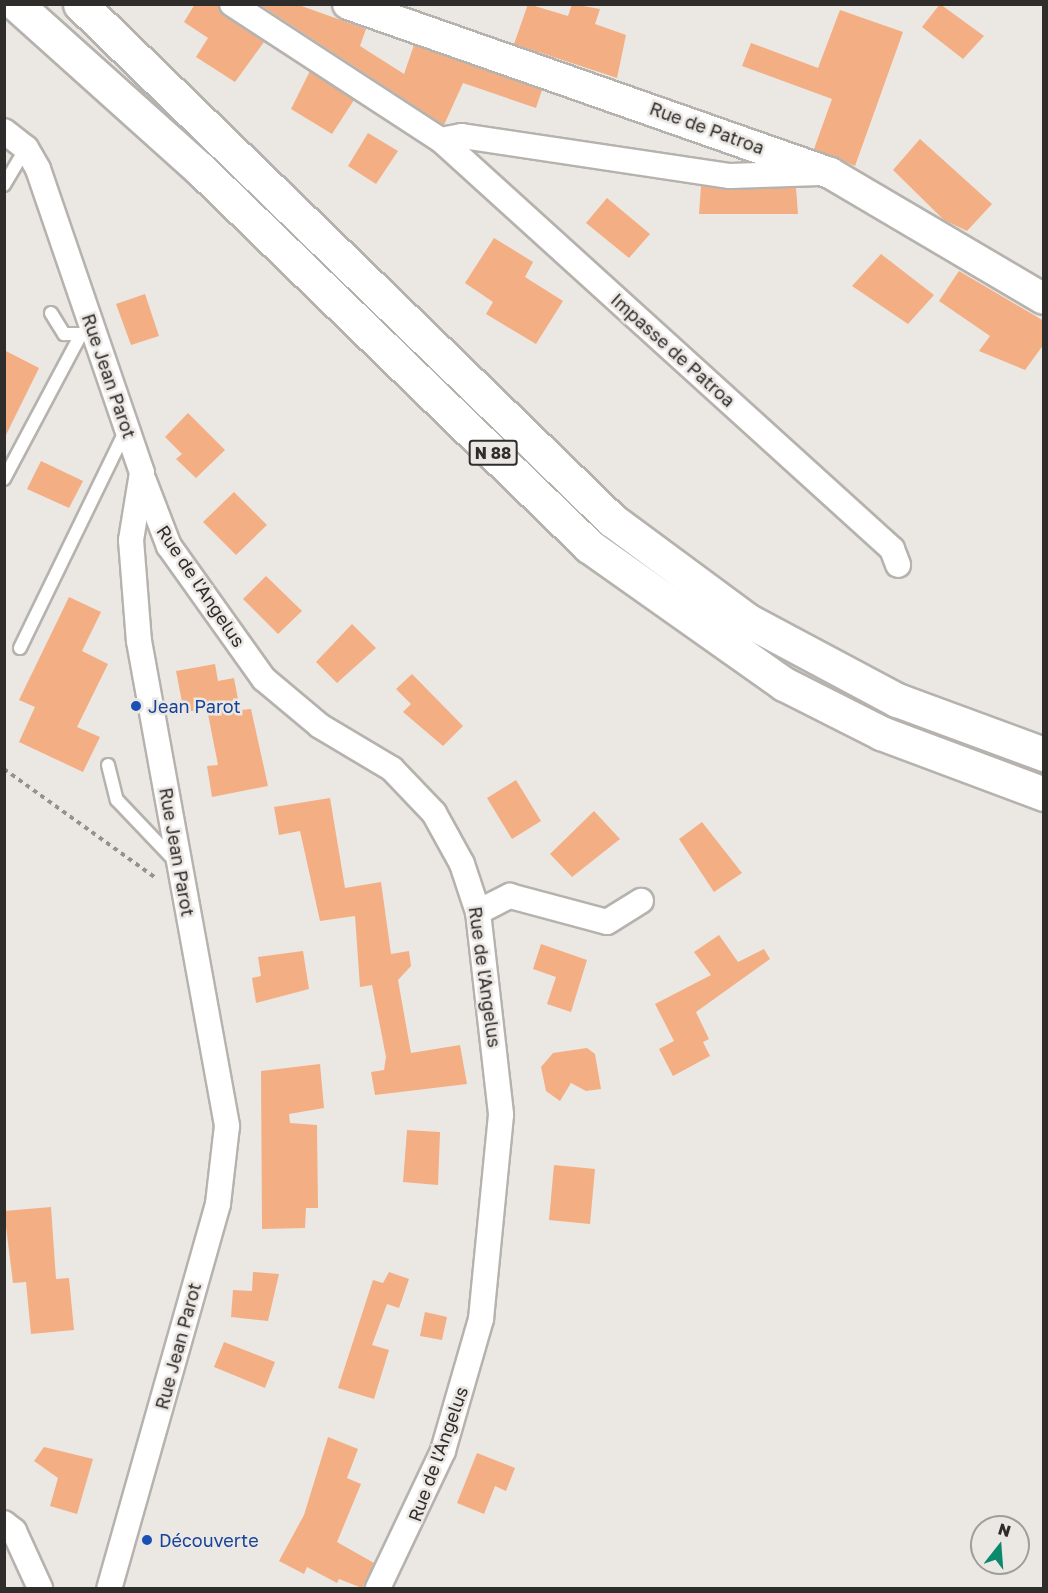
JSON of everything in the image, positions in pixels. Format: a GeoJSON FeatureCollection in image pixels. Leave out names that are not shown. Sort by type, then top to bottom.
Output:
{"type":"FeatureCollection","features":[{"type":"Feature","properties":{"kind":"highway","name":"N 88"},"geometry":{"type":"LineString","coordinates":[[16,4],[200,169],[589,546],[784,684],[891,737],[1044,794]]}},
{"type":"Feature","properties":{"kind":"highway","name":"N 88"},"geometry":{"type":"LineString","coordinates":[[80,4],[612,520],[747,620],[897,700],[1044,754]]}},
{"type":"Feature","properties":{"kind":"street","name":"Impasse de Patroa"},"geometry":{"type":"LineString","coordinates":[[232,4],[441,140],[892,549],[898,565]]}},
{"type":"Feature","properties":{"kind":"street","name":"Rue de Patroa"},"geometry":{"type":"LineString","coordinates":[[348,4],[830,173],[1044,299]]}},
{"type":"Feature","properties":{"kind":"street"},"geometry":{"type":"LineString","coordinates":[[4,131],[26,148]]}},
{"type":"Feature","properties":{"kind":"street"},"geometry":{"type":"LineString","coordinates":[[441,140],[462,136],[730,176],[830,173]]}},
{"type":"Feature","properties":{"kind":"street","name":"Rue Jean Parot"},"geometry":{"type":"LineString","coordinates":[[26,148],[88,334],[127,429],[142,473],[131,540],[136,617],[227,1126],[218,1204],[109,1588]]}},
{"type":"Feature","properties":{"kind":"street","name":"Rue de l'Angelus"},"geometry":{"type":"LineString","coordinates":[[142,473],[169,546],[264,679],[320,726],[392,769],[434,813],[462,864],[478,912],[501,1116],[481,1319],[443,1451],[378,1588]]}},
{"type":"Feature","properties":{"kind":"street"},"geometry":{"type":"LineString","coordinates":[[478,912],[510,896],[607,922],[641,901]]}},
{"type":"Feature","properties":{"kind":"street"},"geometry":{"type":"LineString","coordinates":[[4,1523],[14,1531],[40,1588]]}},
{"type":"Feature","properties":{"kind":"lane"},"geometry":{"type":"LineString","coordinates":[[4,185],[26,148]]}},
{"type":"Feature","properties":{"kind":"lane"},"geometry":{"type":"LineString","coordinates":[[4,480],[88,334],[64,334],[51,313]]}},
{"type":"Feature","properties":{"kind":"lane"},"geometry":{"type":"LineString","coordinates":[[20,648],[127,429]]}},
{"type":"Feature","properties":{"kind":"lane"},"geometry":{"type":"LineString","coordinates":[[108,765],[117,800],[180,867]]}},
{"type":"Feature","properties":{"kind":"path"},"geometry":{"type":"LineString","coordinates":[[4,769],[137,865]]}},
{"type":"Feature","properties":{"kind":"building"},"geometry":{"type":"Polygon","coordinates":[[[195,4],[218,4],[224,16],[264,42],[235,82],[196,57],[208,38],[184,22],[195,4]]]}},
{"type":"Feature","properties":{"kind":"building"},"geometry":{"type":"Polygon","coordinates":[[[259,4],[296,4],[366,29],[360,46],[404,74],[414,45],[542,90],[536,108],[463,83],[444,125],[259,4]]]}},
{"type":"Feature","properties":{"kind":"building"},"geometry":{"type":"Polygon","coordinates":[[[528,4],[568,16],[572,4],[600,9],[595,24],[626,35],[617,78],[514,44],[528,4]]]}},
{"type":"Feature","properties":{"kind":"building"},"geometry":{"type":"Polygon","coordinates":[[[940,4],[984,36],[963,59],[922,27],[940,4]]]}},
{"type":"Feature","properties":{"kind":"building"},"geometry":{"type":"Polygon","coordinates":[[[840,10],[903,32],[855,166],[814,149],[832,99],[742,66],[751,43],[818,68],[840,10]]]}},
{"type":"Feature","properties":{"kind":"building"},"geometry":{"type":"Polygon","coordinates":[[[310,71],[354,100],[332,134],[291,109],[310,71]]]}},
{"type":"Feature","properties":{"kind":"building"},"geometry":{"type":"Polygon","coordinates":[[[368,133],[398,151],[376,184],[348,166],[368,133]]]}},
{"type":"Feature","properties":{"kind":"building"},"geometry":{"type":"Polygon","coordinates":[[[920,139],[992,204],[967,231],[944,220],[893,170],[920,139]]]}},
{"type":"Feature","properties":{"kind":"building"},"geometry":{"type":"Polygon","coordinates":[[[701,186],[796,188],[798,214],[699,214],[701,186]]]}},
{"type":"Feature","properties":{"kind":"building"},"geometry":{"type":"Polygon","coordinates":[[[607,198],[650,234],[629,258],[586,223],[607,198]]]}},
{"type":"Feature","properties":{"kind":"building"},"geometry":{"type":"Polygon","coordinates":[[[494,238],[533,262],[525,277],[563,301],[536,344],[486,314],[493,302],[465,283],[494,238]]]}},
{"type":"Feature","properties":{"kind":"building"},"geometry":{"type":"Polygon","coordinates":[[[881,254],[934,295],[908,324],[852,286],[881,254]]]}},
{"type":"Feature","properties":{"kind":"building"},"geometry":{"type":"Polygon","coordinates":[[[959,271],[1044,321],[1044,344],[1025,370],[979,351],[990,336],[939,301],[959,271]]]}},
{"type":"Feature","properties":{"kind":"building"},"geometry":{"type":"Polygon","coordinates":[[[145,294],[159,336],[131,345],[116,304],[145,294]]]}},
{"type":"Feature","properties":{"kind":"building"},"geometry":{"type":"Polygon","coordinates":[[[4,350],[39,368],[4,439],[4,350]]]}},
{"type":"Feature","properties":{"kind":"building"},"geometry":{"type":"Polygon","coordinates":[[[188,413],[225,450],[196,478],[176,459],[182,454],[165,437],[188,413]]]}},
{"type":"Feature","properties":{"kind":"building"},"geometry":{"type":"Polygon","coordinates":[[[41,461],[83,481],[69,508],[27,489],[41,461]]]}},
{"type":"Feature","properties":{"kind":"building"},"geometry":{"type":"Polygon","coordinates":[[[234,492],[267,525],[236,555],[203,522],[234,492]]]}},
{"type":"Feature","properties":{"kind":"building"},"geometry":{"type":"Polygon","coordinates":[[[266,576],[302,611],[278,634],[243,599],[266,576]]]}},
{"type":"Feature","properties":{"kind":"building"},"geometry":{"type":"Polygon","coordinates":[[[69,597],[101,612],[82,651],[108,664],[77,727],[100,737],[83,772],[19,742],[35,707],[19,700],[69,597]]]}},
{"type":"Feature","properties":{"kind":"building"},"geometry":{"type":"Polygon","coordinates":[[[352,624],[376,648],[337,683],[316,662],[352,624]]]}},
{"type":"Feature","properties":{"kind":"building"},"geometry":{"type":"Polygon","coordinates":[[[215,664],[218,681],[234,678],[240,710],[251,709],[268,786],[212,797],[207,766],[218,765],[207,709],[184,712],[176,671],[215,664]]]}},
{"type":"Feature","properties":{"kind":"building"},"geometry":{"type":"Polygon","coordinates":[[[412,674],[463,726],[443,746],[403,712],[411,704],[396,689],[412,674]]]}},
{"type":"Feature","properties":{"kind":"building"},"geometry":{"type":"Polygon","coordinates":[[[516,780],[541,821],[512,839],[487,798],[516,780]]]}},
{"type":"Feature","properties":{"kind":"building"},"geometry":{"type":"Polygon","coordinates":[[[330,798],[345,888],[381,882],[391,954],[409,951],[411,966],[398,980],[411,1053],[460,1045],[467,1084],[375,1095],[371,1072],[384,1070],[386,1057],[372,985],[360,987],[355,916],[320,921],[300,831],[279,835],[274,807],[330,798]]]}},
{"type":"Feature","properties":{"kind":"building"},"geometry":{"type":"Polygon","coordinates":[[[594,811],[620,839],[572,877],[550,854],[594,811]]]}},
{"type":"Feature","properties":{"kind":"building"},"geometry":{"type":"Polygon","coordinates":[[[702,822],[742,873],[714,892],[679,839],[702,822]]]}},
{"type":"Feature","properties":{"kind":"building"},"geometry":{"type":"Polygon","coordinates":[[[719,935],[738,962],[764,949],[770,959],[696,1012],[709,1039],[703,1042],[710,1056],[673,1076],[659,1049],[674,1041],[655,1004],[711,975],[694,952],[719,935]]]}},
{"type":"Feature","properties":{"kind":"building"},"geometry":{"type":"Polygon","coordinates":[[[541,944],[587,960],[571,1012],[547,1004],[556,977],[533,969],[541,944]]]}},
{"type":"Feature","properties":{"kind":"building"},"geometry":{"type":"Polygon","coordinates":[[[303,951],[309,989],[256,1003],[252,978],[261,976],[258,957],[303,951]]]}},
{"type":"Feature","properties":{"kind":"building"},"geometry":{"type":"Polygon","coordinates":[[[587,1048],[595,1054],[601,1089],[586,1091],[571,1083],[560,1101],[546,1091],[541,1067],[553,1053],[587,1048]]]}},
{"type":"Feature","properties":{"kind":"building"},"geometry":{"type":"Polygon","coordinates":[[[320,1064],[324,1108],[289,1114],[290,1123],[317,1125],[318,1208],[306,1208],[305,1228],[262,1229],[261,1071],[320,1064]]]}},
{"type":"Feature","properties":{"kind":"building"},"geometry":{"type":"Polygon","coordinates":[[[407,1130],[440,1132],[438,1185],[403,1182],[407,1130]]]}},
{"type":"Feature","properties":{"kind":"building"},"geometry":{"type":"Polygon","coordinates":[[[554,1165],[595,1169],[590,1224],[549,1220],[554,1165]]]}},
{"type":"Feature","properties":{"kind":"building"},"geometry":{"type":"Polygon","coordinates":[[[51,1207],[56,1279],[69,1278],[74,1330],[31,1334],[26,1282],[13,1283],[4,1211],[51,1207]]]}},
{"type":"Feature","properties":{"kind":"building"},"geometry":{"type":"Polygon","coordinates":[[[253,1272],[279,1274],[268,1321],[231,1317],[233,1290],[252,1291],[253,1272]]]}},
{"type":"Feature","properties":{"kind":"building"},"geometry":{"type":"Polygon","coordinates":[[[389,1272],[409,1279],[399,1308],[387,1304],[372,1345],[389,1350],[374,1399],[338,1388],[373,1280],[383,1283],[389,1272]]]}},
{"type":"Feature","properties":{"kind":"building"},"geometry":{"type":"Polygon","coordinates":[[[425,1312],[447,1317],[442,1340],[420,1336],[425,1312]]]}},
{"type":"Feature","properties":{"kind":"building"},"geometry":{"type":"Polygon","coordinates":[[[224,1342],[275,1362],[265,1388],[214,1367],[224,1342]]]}},
{"type":"Feature","properties":{"kind":"building"},"geometry":{"type":"Polygon","coordinates":[[[328,1437],[358,1449],[347,1478],[361,1484],[337,1542],[374,1563],[362,1588],[339,1579],[337,1583],[307,1567],[304,1574],[279,1561],[304,1515],[328,1437]]]}},
{"type":"Feature","properties":{"kind":"building"},"geometry":{"type":"Polygon","coordinates":[[[44,1447],[93,1459],[77,1514],[50,1506],[58,1478],[34,1461],[44,1447]]]}},
{"type":"Feature","properties":{"kind":"building"},"geometry":{"type":"Polygon","coordinates":[[[477,1453],[515,1468],[506,1491],[495,1486],[484,1514],[457,1503],[477,1453]]]}},
{"type":"Feature","properties":{"kind":"place","name":"Jean Parot"},"geometry":{"type":"Point","coordinates":[136,706]}},
{"type":"Feature","properties":{"kind":"place","name":"Découverte"},"geometry":{"type":"Point","coordinates":[147,1540]}}]}
